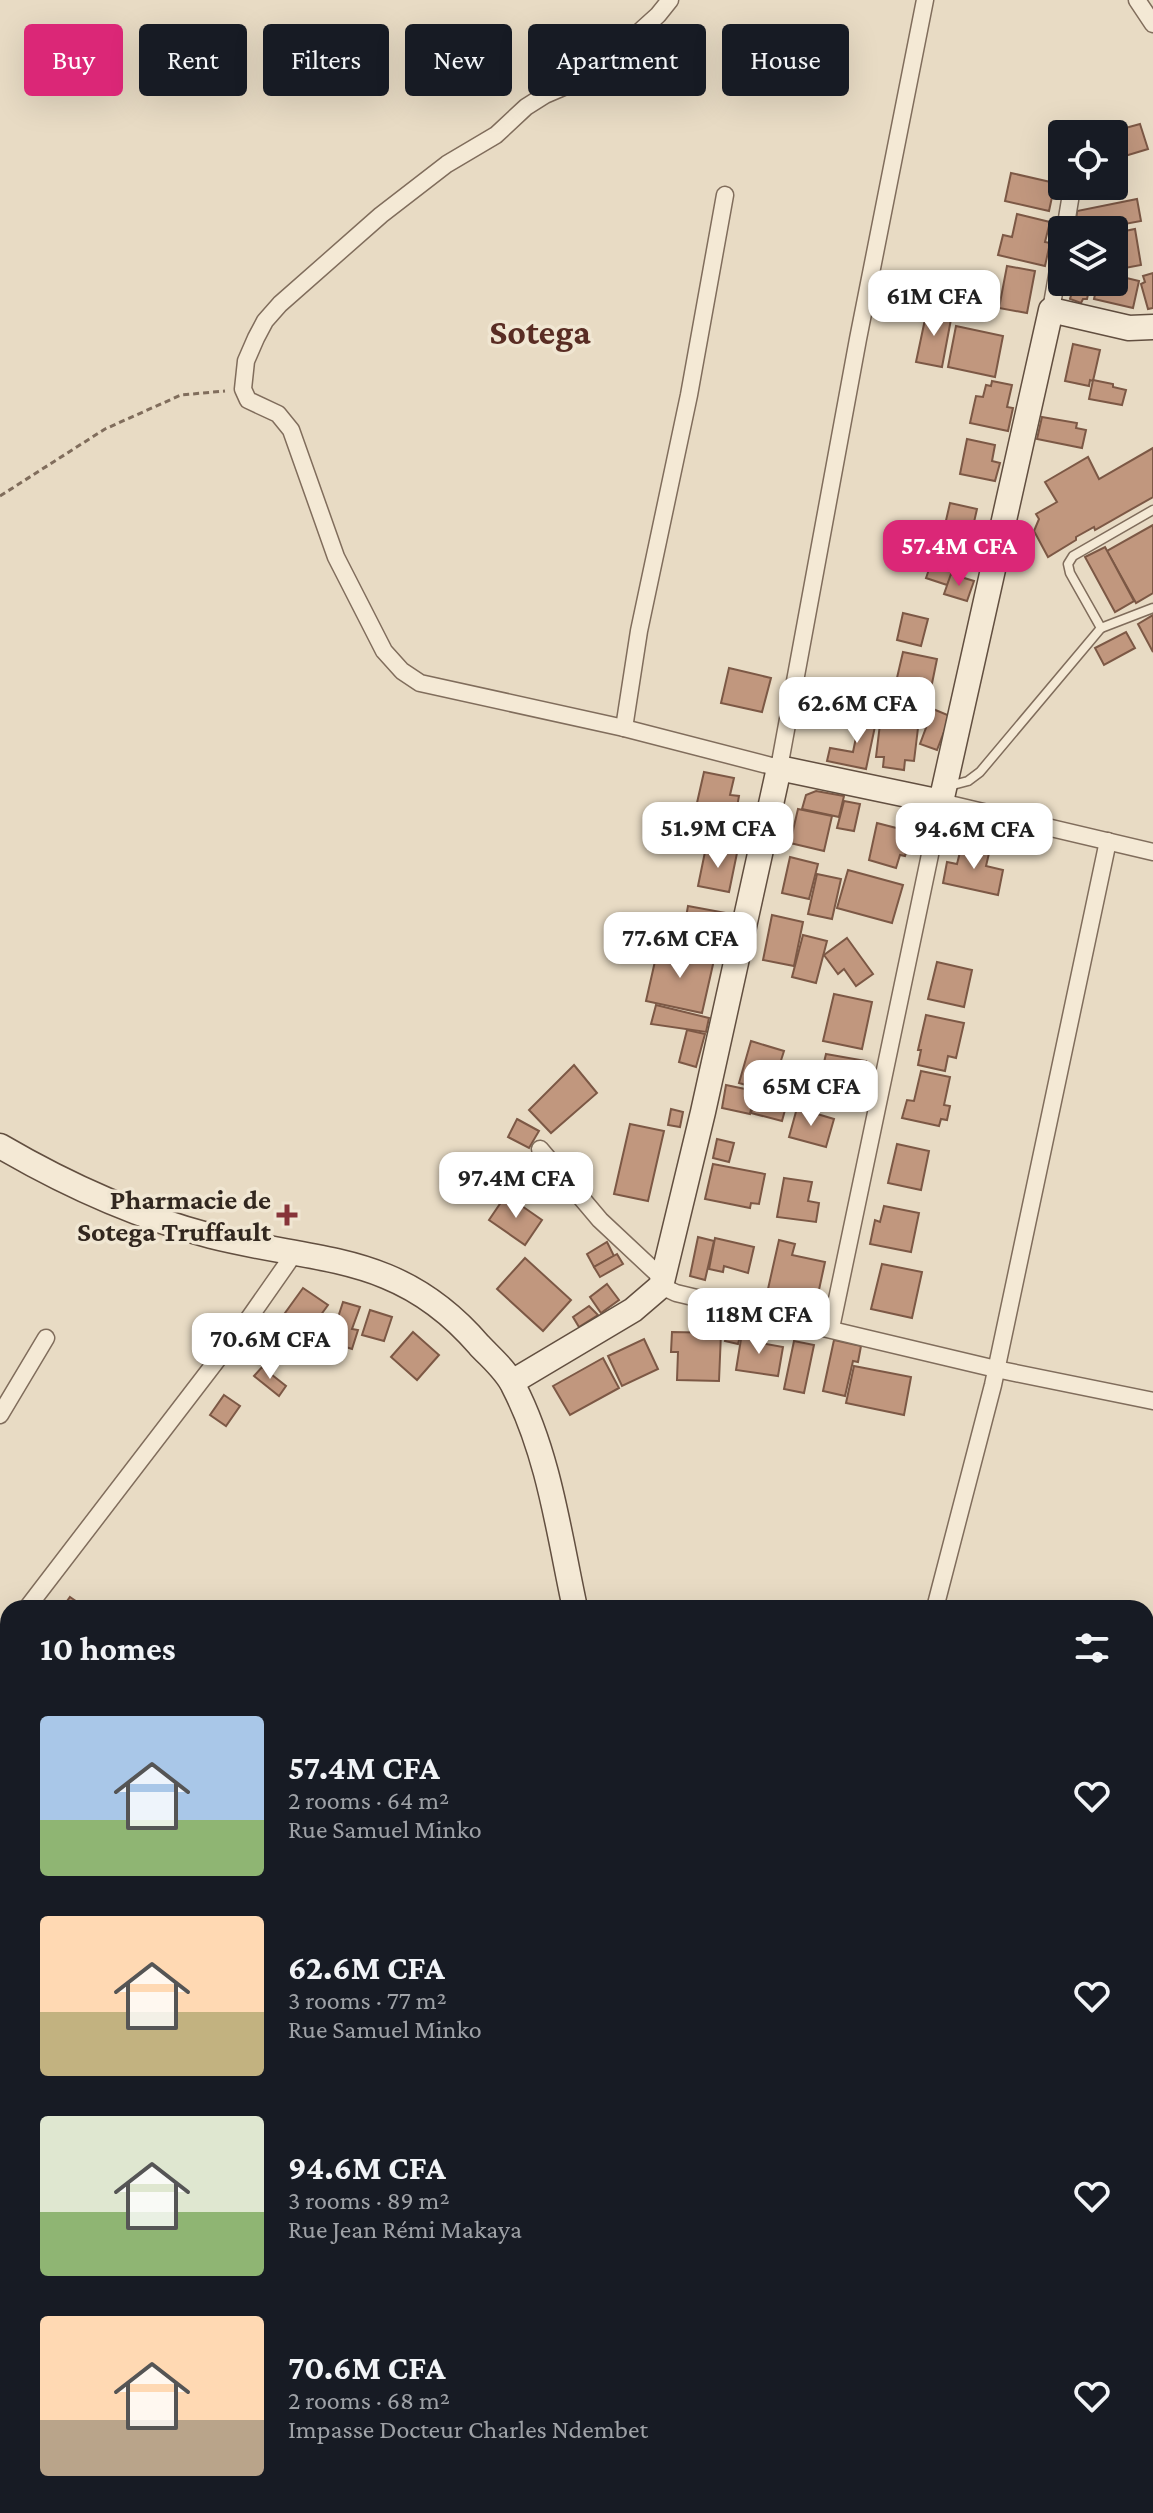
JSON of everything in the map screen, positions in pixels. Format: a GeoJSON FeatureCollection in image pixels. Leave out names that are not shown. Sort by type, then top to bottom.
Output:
{"type":"FeatureCollection","features":[{"type":"Feature","properties":{"kind":"street"},"geometry":{"type":"LineString","coordinates":[[670,0],[658,15],[606,62],[580,80],[526,107],[496,135],[447,164],[327,261],[265,321],[246,361],[243,389],[248,400],[278,414],[291,430],[336,557],[384,651],[402,671],[420,683],[624,728],[779,768],[943,794],[1153,852]]}},
{"type":"Feature","properties":{"kind":"street"},"geometry":{"type":"LineString","coordinates":[[512,1382],[633,1310],[662,1283],[779,768],[858,339],[925,0]]}},
{"type":"Feature","properties":{"kind":"street"},"geometry":{"type":"LineString","coordinates":[[1137,0],[1153,24]]}},
{"type":"Feature","properties":{"kind":"street"},"geometry":{"type":"LineString","coordinates":[[624,728],[639,631],[689,395],[725,195]]}},
{"type":"Feature","properties":{"kind":"street"},"geometry":{"type":"LineString","coordinates":[[831,1328],[943,794],[1053,296]]}},
{"type":"Feature","properties":{"kind":"street"},"geometry":{"type":"LineString","coordinates":[[1051,310],[1129,328],[1153,327]]}},
{"type":"Feature","properties":{"kind":"street"},"geometry":{"type":"LineString","coordinates":[[937,1600],[996,1369],[1108,841]]}},
{"type":"Feature","properties":{"kind":"street"},"geometry":{"type":"LineString","coordinates":[[0,1146],[74,1184],[173,1224],[213,1236],[351,1263],[419,1292],[467,1330],[512,1382],[540,1450],[573,1600]]}},
{"type":"Feature","properties":{"kind":"street"},"geometry":{"type":"LineString","coordinates":[[540,1149],[600,1220],[662,1283],[676,1293],[996,1369],[1153,1401]]}},
{"type":"Feature","properties":{"kind":"street"},"geometry":{"type":"LineString","coordinates":[[33,1600],[247,1321],[296,1251]]}},
{"type":"Feature","properties":{"kind":"street"},"geometry":{"type":"LineString","coordinates":[[0,1415],[46,1338]]}},
{"type":"Feature","properties":{"kind":"lane"},"geometry":{"type":"LineString","coordinates":[[1101,628],[1068,564],[1073,556],[1084,549],[1153,510]]}},
{"type":"Feature","properties":{"kind":"lane"},"geometry":{"type":"LineString","coordinates":[[943,794],[980,772],[1101,628],[1153,608]]}},
{"type":"Feature","properties":{"kind":"path"},"geometry":{"type":"LineString","coordinates":[[0,496],[105,429],[181,395],[243,389]]}},
{"type":"Feature","properties":{"kind":"building"},"geometry":{"type":"Polygon","coordinates":[[[1140,124],[1148,149],[1128,155],[1128,127],[1140,124]]]}},
{"type":"Feature","properties":{"kind":"building"},"geometry":{"type":"Polygon","coordinates":[[[1011,173],[1048,181],[1048,200],[1051,200],[1049,211],[1005,201],[1011,173]]]}},
{"type":"Feature","properties":{"kind":"building"},"geometry":{"type":"Polygon","coordinates":[[[1137,199],[1141,221],[1128,223],[1128,216],[1076,216],[1077,211],[1137,199]]]}},
{"type":"Feature","properties":{"kind":"building"},"geometry":{"type":"Polygon","coordinates":[[[1017,214],[1048,222],[1045,266],[998,255],[1003,235],[1012,237],[1017,214]]]}},
{"type":"Feature","properties":{"kind":"building"},"geometry":{"type":"Polygon","coordinates":[[[1135,229],[1141,265],[1128,267],[1128,230],[1135,229]]]}},
{"type":"Feature","properties":{"kind":"building"},"geometry":{"type":"Polygon","coordinates":[[[1007,266],[1035,271],[1027,313],[999,308],[1007,266]]]}},
{"type":"Feature","properties":{"kind":"building"},"geometry":{"type":"Polygon","coordinates":[[[1153,273],[1153,308],[1148,309],[1141,284],[1145,282],[1143,276],[1153,273]]]}},
{"type":"Feature","properties":{"kind":"building"},"geometry":{"type":"Polygon","coordinates":[[[1128,278],[1139,281],[1133,308],[1094,299],[1095,296],[1128,296],[1128,278]]]}},
{"type":"Feature","properties":{"kind":"building"},"geometry":{"type":"Polygon","coordinates":[[[1071,296],[1088,296],[1081,303],[1070,299],[1071,296]]]}},
{"type":"Feature","properties":{"kind":"building"},"geometry":{"type":"Polygon","coordinates":[[[927,310],[952,314],[942,367],[916,362],[927,310]]]}},
{"type":"Feature","properties":{"kind":"building"},"geometry":{"type":"Polygon","coordinates":[[[956,326],[1003,336],[995,377],[948,367],[956,326]]]}},
{"type":"Feature","properties":{"kind":"building"},"geometry":{"type":"Polygon","coordinates":[[[1073,344],[1100,350],[1089,386],[1065,381],[1073,344]]]}},
{"type":"Feature","properties":{"kind":"building"},"geometry":{"type":"Polygon","coordinates":[[[1093,380],[1126,390],[1122,405],[1089,399],[1093,380]]]}},
{"type":"Feature","properties":{"kind":"building"},"geometry":{"type":"Polygon","coordinates":[[[992,381],[1012,385],[1007,407],[1013,408],[1008,431],[970,423],[976,396],[983,397],[986,385],[991,386],[992,381]]]}},
{"type":"Feature","properties":{"kind":"building"},"geometry":{"type":"Polygon","coordinates":[[[1042,417],[1077,423],[1076,428],[1086,430],[1082,448],[1037,439],[1042,417]]]}},
{"type":"Feature","properties":{"kind":"building"},"geometry":{"type":"Polygon","coordinates":[[[967,439],[995,445],[992,461],[1000,463],[995,481],[960,474],[967,439]]]}},
{"type":"Feature","properties":{"kind":"building"},"geometry":{"type":"Polygon","coordinates":[[[1153,448],[1153,497],[1095,530],[1094,527],[1076,537],[1076,540],[1048,557],[1034,531],[1039,519],[1036,514],[1057,502],[1045,482],[1088,457],[1099,479],[1153,448]]]}},
{"type":"Feature","properties":{"kind":"building"},"geometry":{"type":"Polygon","coordinates":[[[950,503],[977,509],[969,544],[942,538],[950,503]]]}},
{"type":"Feature","properties":{"kind":"building"},"geometry":{"type":"Polygon","coordinates":[[[1153,525],[1153,593],[1136,603],[1107,551],[1153,525]]]}},
{"type":"Feature","properties":{"kind":"building"},"geometry":{"type":"Polygon","coordinates":[[[1105,547],[1134,601],[1115,612],[1085,557],[1105,547]]]}},
{"type":"Feature","properties":{"kind":"building"},"geometry":{"type":"Polygon","coordinates":[[[934,555],[958,563],[947,585],[926,578],[934,555]]]}},
{"type":"Feature","properties":{"kind":"building"},"geometry":{"type":"Polygon","coordinates":[[[951,574],[974,581],[967,601],[944,594],[951,574]]]}},
{"type":"Feature","properties":{"kind":"building"},"geometry":{"type":"Polygon","coordinates":[[[903,613],[928,619],[921,646],[897,640],[903,613]]]}},
{"type":"Feature","properties":{"kind":"building"},"geometry":{"type":"Polygon","coordinates":[[[1153,615],[1153,652],[1138,624],[1153,615]]]}},
{"type":"Feature","properties":{"kind":"building"},"geometry":{"type":"Polygon","coordinates":[[[1126,632],[1135,648],[1104,665],[1095,648],[1126,632]]]}},
{"type":"Feature","properties":{"kind":"building"},"geometry":{"type":"Polygon","coordinates":[[[903,652],[937,659],[928,703],[893,695],[903,652]]]}},
{"type":"Feature","properties":{"kind":"building"},"geometry":{"type":"Polygon","coordinates":[[[729,668],[771,678],[762,712],[721,703],[729,668]]]}},
{"type":"Feature","properties":{"kind":"building"},"geometry":{"type":"Polygon","coordinates":[[[933,709],[950,716],[937,750],[920,744],[933,709]]]}},
{"type":"Feature","properties":{"kind":"building"},"geometry":{"type":"Polygon","coordinates":[[[861,713],[877,717],[866,769],[827,761],[830,748],[853,752],[861,713]]]}},
{"type":"Feature","properties":{"kind":"building"},"geometry":{"type":"Polygon","coordinates":[[[880,724],[918,728],[914,761],[905,760],[904,770],[883,767],[884,757],[876,757],[880,724]]]}},
{"type":"Feature","properties":{"kind":"building"},"geometry":{"type":"Polygon","coordinates":[[[704,772],[734,778],[730,795],[739,796],[734,824],[694,816],[704,772]]]}},
{"type":"Feature","properties":{"kind":"building"},"geometry":{"type":"Polygon","coordinates":[[[816,791],[844,796],[839,817],[802,809],[806,795],[816,791]]]}},
{"type":"Feature","properties":{"kind":"building"},"geometry":{"type":"Polygon","coordinates":[[[844,801],[860,804],[854,831],[837,828],[844,801]]]}},
{"type":"Feature","properties":{"kind":"building"},"geometry":{"type":"Polygon","coordinates":[[[798,809],[832,816],[824,851],[790,843],[798,809]]]}},
{"type":"Feature","properties":{"kind":"building"},"geometry":{"type":"Polygon","coordinates":[[[877,823],[912,832],[905,856],[900,855],[896,868],[869,860],[877,823]]]}},
{"type":"Feature","properties":{"kind":"building"},"geometry":{"type":"Polygon","coordinates":[[[962,844],[990,849],[986,866],[1003,870],[998,895],[943,883],[947,862],[957,864],[962,844]]]}},
{"type":"Feature","properties":{"kind":"building"},"geometry":{"type":"Polygon","coordinates":[[[706,847],[737,853],[729,892],[698,886],[706,847]]]}},
{"type":"Feature","properties":{"kind":"building"},"geometry":{"type":"Polygon","coordinates":[[[790,857],[818,864],[809,899],[782,893],[790,857]]]}},
{"type":"Feature","properties":{"kind":"building"},"geometry":{"type":"Polygon","coordinates":[[[848,870],[903,885],[892,923],[837,908],[848,870]]]}},
{"type":"Feature","properties":{"kind":"building"},"geometry":{"type":"Polygon","coordinates":[[[817,874],[841,879],[832,919],[808,914],[817,874]]]}},
{"type":"Feature","properties":{"kind":"building"},"geometry":{"type":"Polygon","coordinates":[[[688,906],[726,913],[717,958],[680,951],[688,906]]]}},
{"type":"Feature","properties":{"kind":"building"},"geometry":{"type":"Polygon","coordinates":[[[772,915],[803,922],[794,966],[763,960],[772,915]]]}},
{"type":"Feature","properties":{"kind":"building"},"geometry":{"type":"Polygon","coordinates":[[[803,935],[827,941],[816,983],[792,977],[803,935]]]}},
{"type":"Feature","properties":{"kind":"building"},"geometry":{"type":"Polygon","coordinates":[[[847,938],[873,974],[856,986],[844,969],[838,974],[824,955],[847,938]]]}},
{"type":"Feature","properties":{"kind":"building"},"geometry":{"type":"Polygon","coordinates":[[[658,948],[714,960],[702,1013],[646,1001],[658,948]]]}},
{"type":"Feature","properties":{"kind":"building"},"geometry":{"type":"Polygon","coordinates":[[[937,962],[972,970],[964,1007],[928,999],[937,962]]]}},
{"type":"Feature","properties":{"kind":"building"},"geometry":{"type":"Polygon","coordinates":[[[834,994],[872,1002],[862,1049],[823,1041],[834,994]]]}},
{"type":"Feature","properties":{"kind":"building"},"geometry":{"type":"Polygon","coordinates":[[[656,1005],[709,1018],[706,1032],[651,1024],[656,1005]]]}},
{"type":"Feature","properties":{"kind":"building"},"geometry":{"type":"Polygon","coordinates":[[[926,1015],[964,1023],[956,1058],[948,1056],[945,1071],[918,1065],[926,1015]]]}},
{"type":"Feature","properties":{"kind":"building"},"geometry":{"type":"Polygon","coordinates":[[[687,1030],[705,1034],[696,1067],[679,1062],[687,1030]]]}},
{"type":"Feature","properties":{"kind":"building"},"geometry":{"type":"Polygon","coordinates":[[[751,1041],[784,1051],[771,1092],[739,1083],[751,1041]]]}},
{"type":"Feature","properties":{"kind":"building"},"geometry":{"type":"Polygon","coordinates":[[[826,1054],[866,1061],[861,1082],[854,1081],[848,1107],[815,1100],[826,1054]]]}},
{"type":"Feature","properties":{"kind":"building"},"geometry":{"type":"Polygon","coordinates":[[[574,1065],[597,1093],[551,1133],[529,1110],[574,1065]]]}},
{"type":"Feature","properties":{"kind":"building"},"geometry":{"type":"Polygon","coordinates":[[[921,1071],[950,1077],[944,1105],[950,1106],[947,1120],[941,1119],[939,1126],[902,1118],[907,1100],[914,1101],[921,1071]]]}},
{"type":"Feature","properties":{"kind":"building"},"geometry":{"type":"Polygon","coordinates":[[[726,1085],[755,1091],[750,1114],[722,1108],[726,1085]]]}},
{"type":"Feature","properties":{"kind":"building"},"geometry":{"type":"Polygon","coordinates":[[[757,1091],[788,1099],[782,1121],[751,1113],[757,1091]]]}},
{"type":"Feature","properties":{"kind":"building"},"geometry":{"type":"Polygon","coordinates":[[[797,1108],[834,1119],[826,1147],[789,1137],[797,1108]]]}},
{"type":"Feature","properties":{"kind":"building"},"geometry":{"type":"Polygon","coordinates":[[[671,1109],[683,1112],[680,1127],[668,1125],[671,1109]]]}},
{"type":"Feature","properties":{"kind":"building"},"geometry":{"type":"Polygon","coordinates":[[[517,1119],[539,1131],[529,1148],[508,1137],[517,1119]]]}},
{"type":"Feature","properties":{"kind":"building"},"geometry":{"type":"Polygon","coordinates":[[[630,1124],[664,1131],[648,1201],[614,1194],[630,1124]]]}},
{"type":"Feature","properties":{"kind":"building"},"geometry":{"type":"Polygon","coordinates":[[[717,1139],[734,1143],[729,1162],[713,1158],[717,1139]]]}},
{"type":"Feature","properties":{"kind":"building"},"geometry":{"type":"Polygon","coordinates":[[[897,1144],[929,1151],[921,1190],[888,1183],[897,1144]]]}},
{"type":"Feature","properties":{"kind":"building"},"geometry":{"type":"Polygon","coordinates":[[[713,1164],[765,1174],[759,1204],[751,1203],[750,1208],[705,1199],[713,1164]]]}},
{"type":"Feature","properties":{"kind":"building"},"geometry":{"type":"Polygon","coordinates":[[[784,1178],[812,1182],[808,1201],[819,1203],[816,1222],[777,1217],[784,1178]]]}},
{"type":"Feature","properties":{"kind":"building"},"geometry":{"type":"Polygon","coordinates":[[[506,1195],[542,1220],[525,1245],[489,1220],[506,1195]]]}},
{"type":"Feature","properties":{"kind":"building"},"geometry":{"type":"Polygon","coordinates":[[[884,1206],[919,1213],[911,1252],[870,1244],[875,1220],[880,1222],[884,1206]]]}},
{"type":"Feature","properties":{"kind":"building"},"geometry":{"type":"Polygon","coordinates":[[[698,1237],[714,1241],[705,1280],[690,1276],[698,1237]]]}},
{"type":"Feature","properties":{"kind":"building"},"geometry":{"type":"Polygon","coordinates":[[[715,1238],[754,1247],[748,1273],[724,1266],[723,1272],[709,1269],[715,1238]]]}},
{"type":"Feature","properties":{"kind":"building"},"geometry":{"type":"Polygon","coordinates":[[[779,1240],[795,1244],[792,1255],[825,1262],[817,1299],[768,1289],[779,1240]]]}},
{"type":"Feature","properties":{"kind":"building"},"geometry":{"type":"Polygon","coordinates":[[[607,1242],[614,1256],[594,1267],[587,1254],[607,1242]]]}},
{"type":"Feature","properties":{"kind":"building"},"geometry":{"type":"Polygon","coordinates":[[[617,1254],[623,1264],[600,1277],[594,1267],[617,1254]]]}},
{"type":"Feature","properties":{"kind":"building"},"geometry":{"type":"Polygon","coordinates":[[[525,1258],[571,1300],[543,1331],[497,1289],[525,1258]]]}},
{"type":"Feature","properties":{"kind":"building"},"geometry":{"type":"Polygon","coordinates":[[[882,1264],[922,1272],[912,1318],[871,1309],[882,1264]]]}},
{"type":"Feature","properties":{"kind":"building"},"geometry":{"type":"Polygon","coordinates":[[[607,1284],[619,1300],[601,1313],[590,1297],[607,1284]]]}},
{"type":"Feature","properties":{"kind":"building"},"geometry":{"type":"Polygon","coordinates":[[[303,1288],[328,1305],[310,1330],[285,1313],[303,1288]]]}},
{"type":"Feature","properties":{"kind":"building"},"geometry":{"type":"Polygon","coordinates":[[[343,1302],[360,1307],[352,1329],[358,1330],[352,1349],[330,1342],[343,1302]]]}},
{"type":"Feature","properties":{"kind":"building"},"geometry":{"type":"Polygon","coordinates":[[[589,1306],[598,1315],[579,1327],[573,1317],[589,1306]]]}},
{"type":"Feature","properties":{"kind":"building"},"geometry":{"type":"Polygon","coordinates":[[[370,1310],[392,1317],[384,1341],[362,1335],[370,1310]]]}},
{"type":"Feature","properties":{"kind":"building"},"geometry":{"type":"Polygon","coordinates":[[[730,1322],[743,1325],[738,1344],[725,1341],[730,1322]]]}},
{"type":"Feature","properties":{"kind":"building"},"geometry":{"type":"Polygon","coordinates":[[[413,1332],[439,1355],[417,1380],[391,1357],[413,1332]]]}},
{"type":"Feature","properties":{"kind":"building"},"geometry":{"type":"Polygon","coordinates":[[[672,1332],[721,1333],[719,1381],[677,1380],[678,1352],[671,1352],[672,1332]]]}},
{"type":"Feature","properties":{"kind":"building"},"geometry":{"type":"Polygon","coordinates":[[[742,1333],[761,1336],[761,1343],[783,1347],[778,1376],[736,1370],[742,1333]]]}},
{"type":"Feature","properties":{"kind":"building"},"geometry":{"type":"Polygon","coordinates":[[[644,1339],[658,1369],[622,1386],[608,1356],[644,1339]]]}},
{"type":"Feature","properties":{"kind":"building"},"geometry":{"type":"Polygon","coordinates":[[[834,1340],[861,1346],[858,1362],[853,1361],[845,1396],[823,1391],[834,1340]]]}},
{"type":"Feature","properties":{"kind":"building"},"geometry":{"type":"Polygon","coordinates":[[[794,1341],[814,1345],[804,1393],[784,1389],[794,1341]]]}},
{"type":"Feature","properties":{"kind":"building"},"geometry":{"type":"Polygon","coordinates":[[[603,1358],[619,1388],[570,1415],[553,1386],[603,1358]]]}},
{"type":"Feature","properties":{"kind":"building"},"geometry":{"type":"Polygon","coordinates":[[[854,1366],[911,1377],[904,1415],[846,1403],[854,1366]]]}},
{"type":"Feature","properties":{"kind":"building"},"geometry":{"type":"Polygon","coordinates":[[[262,1367],[286,1386],[279,1396],[254,1376],[262,1367]]]}},
{"type":"Feature","properties":{"kind":"building"},"geometry":{"type":"Polygon","coordinates":[[[224,1395],[240,1406],[226,1426],[210,1415],[224,1395]]]}},
{"type":"Feature","properties":{"kind":"place","name":"Pharmacie de Sotega Truffault"},"geometry":{"type":"Point","coordinates":[287,1215]}},
{"type":"Feature","properties":{"kind":"district","name":"Sotega"},"geometry":{"type":"Point","coordinates":[540,332]}}]}
